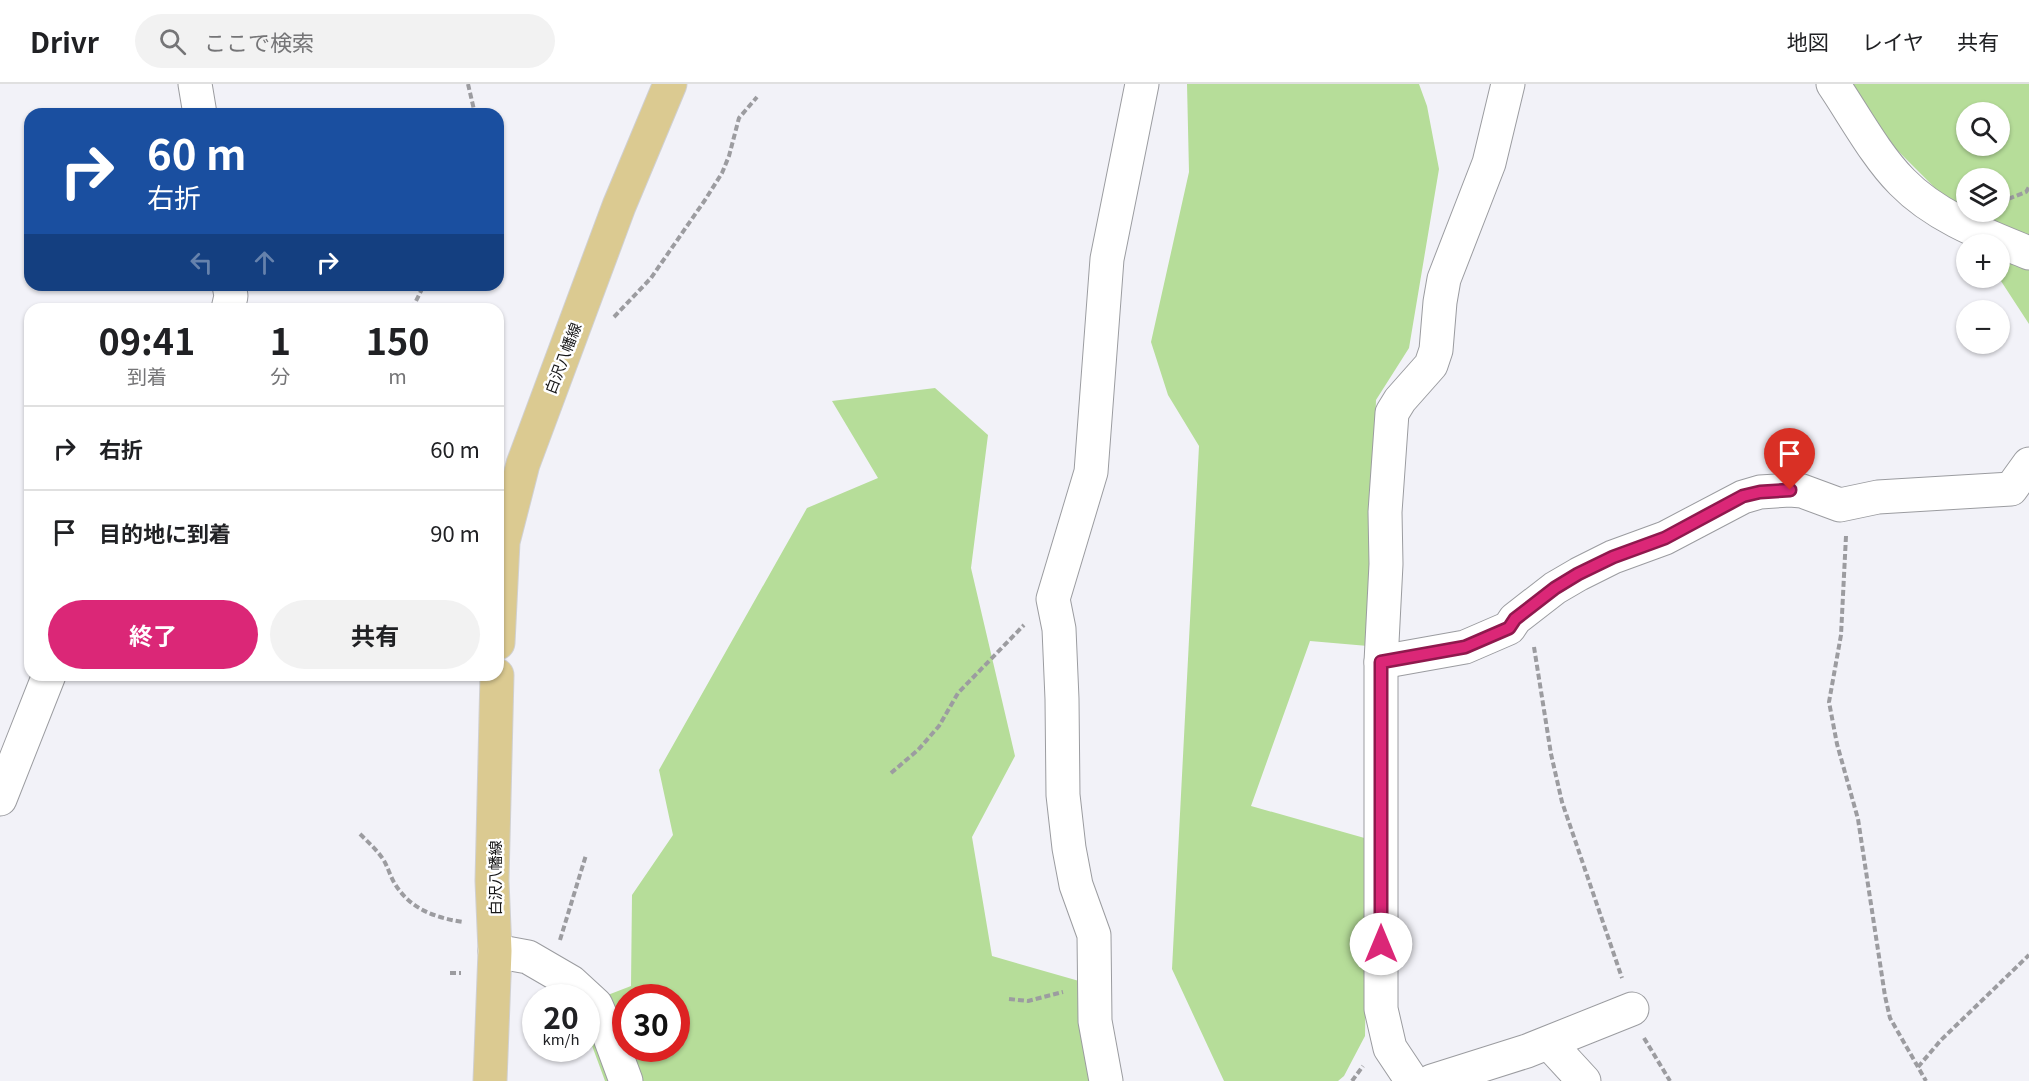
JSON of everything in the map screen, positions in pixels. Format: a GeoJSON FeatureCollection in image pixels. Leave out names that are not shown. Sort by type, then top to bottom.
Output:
{"type":"FeatureCollection","features":[{"type":"Feature","properties":{"kind":"main road","name":"白沢八幡線"},"geometry":{"type":"LineString","coordinates":[[504,535],[523,464],[615,217],[670,84]]}},
{"type":"Feature","properties":{"kind":"main road","name":"白沢八幡線"},"geometry":{"type":"LineString","coordinates":[[490,1081],[497,681]]}},
{"type":"Feature","properties":{"kind":"street"},"geometry":{"type":"LineString","coordinates":[[195,84],[199,108]]}},
{"type":"Feature","properties":{"kind":"street"},"geometry":{"type":"LineString","coordinates":[[1106,1081],[1095,1021],[1094,935],[1076,885],[1063,795],[1059,629],[1053,599],[1091,472],[1107,259],[1142,84]]}},
{"type":"Feature","properties":{"kind":"street"},"geometry":{"type":"LineString","coordinates":[[1412,1081],[1390,1048],[1381,1009],[1381,662],[1386,564],[1385,512],[1392,413],[1400,400],[1431,365],[1436,350],[1444,279],[1489,163],[1508,84]]}},
{"type":"Feature","properties":{"kind":"street"},"geometry":{"type":"LineString","coordinates":[[1833,84],[1900,181],[1916,195],[1971,229],[2029,253]]}},
{"type":"Feature","properties":{"kind":"street"},"geometry":{"type":"LineString","coordinates":[[1381,662],[1465,647],[1509,628],[1515,619],[1555,588],[1578,574],[1613,557],[1665,538],[1743,496],[1760,492],[1790,490],[1840,505],[1878,496],[2012,489],[2029,464]]}},
{"type":"Feature","properties":{"kind":"street"},"geometry":{"type":"LineString","coordinates":[[0,799],[47,681]]}},
{"type":"Feature","properties":{"kind":"street"},"geometry":{"type":"LineString","coordinates":[[494,939],[571,982],[596,1005],[626,1081]]}},
{"type":"Feature","properties":{"kind":"street"},"geometry":{"type":"LineString","coordinates":[[1432,1081],[1549,1043],[1632,1009]]}},
{"type":"Feature","properties":{"kind":"street"},"geometry":{"type":"LineString","coordinates":[[1549,1043],[1584,1081]]}},
{"type":"Feature","properties":{"kind":"path"},"geometry":{"type":"LineString","coordinates":[[468,84],[474,108]]}},
{"type":"Feature","properties":{"kind":"path"},"geometry":{"type":"LineString","coordinates":[[610,321],[651,278],[705,200],[722,173],[739,118],[758,97]]}},
{"type":"Feature","properties":{"kind":"path"},"geometry":{"type":"LineString","coordinates":[[2010,198],[2026,192],[2029,187]]}},
{"type":"Feature","properties":{"kind":"path"},"geometry":{"type":"LineString","coordinates":[[1848,502],[1841,635],[1829,702],[1837,744],[1858,819],[1890,1018],[1926,1081]]}},
{"type":"Feature","properties":{"kind":"path"},"geometry":{"type":"LineString","coordinates":[[891,773],[918,750],[939,726],[958,693],[1045,603],[1053,599]]}},
{"type":"Feature","properties":{"kind":"path"},"geometry":{"type":"LineString","coordinates":[[1515,619],[1531,638],[1536,651],[1551,754],[1562,802],[1638,1028],[1671,1081]]}},
{"type":"Feature","properties":{"kind":"path"},"geometry":{"type":"LineString","coordinates":[[360,834],[374,847],[394,884],[406,900],[419,909],[494,939]]}},
{"type":"Feature","properties":{"kind":"path"},"geometry":{"type":"LineString","coordinates":[[545,966],[562,936],[586,855]]}},
{"type":"Feature","properties":{"kind":"path"},"geometry":{"type":"LineString","coordinates":[[1918,1067],[1941,1040],[2029,955]]}},
{"type":"Feature","properties":{"kind":"path"},"geometry":{"type":"LineString","coordinates":[[1009,999],[1028,1001],[1094,983]]}},
{"type":"Feature","properties":{"kind":"green space"},"geometry":{"type":"Polygon","coordinates":[[[1187,84],[1419,84],[1427,106],[1439,169],[1409,348],[1376,400],[1368,646],[1310,641],[1251,806],[1368,839],[1365,1036],[1344,1076],[1338,1081],[1224,1081],[1172,969],[1199,446],[1168,395],[1151,342],[1189,172],[1187,84]]]}},
{"type":"Feature","properties":{"kind":"green space"},"geometry":{"type":"Polygon","coordinates":[[[1852,84],[2029,84],[2029,324],[2006,288],[2010,288],[2010,234],[1988,234],[1973,222],[2010,222],[2010,168],[1956,168],[1956,208],[1889,142],[1852,84]]]}},
{"type":"Feature","properties":{"kind":"green space"},"geometry":{"type":"Polygon","coordinates":[[[935,388],[988,435],[971,568],[1015,756],[972,837],[992,956],[1086,983],[1091,1081],[605,1081],[598,1062],[600,1062],[600,998],[612,993],[612,1062],[690,1062],[690,984],[631,984],[632,895],[673,835],[659,770],[807,508],[878,478],[832,401],[935,388]]]}},
{"type":"Feature","properties":{"kind":"route"},"geometry":{"type":"LineString","coordinates":[[1381,944],[1381,662],[1465,647],[1509,628],[1515,619],[1555,588],[1613,557],[1665,538],[1743,496],[1760,492],[1790,490]]}}]}
